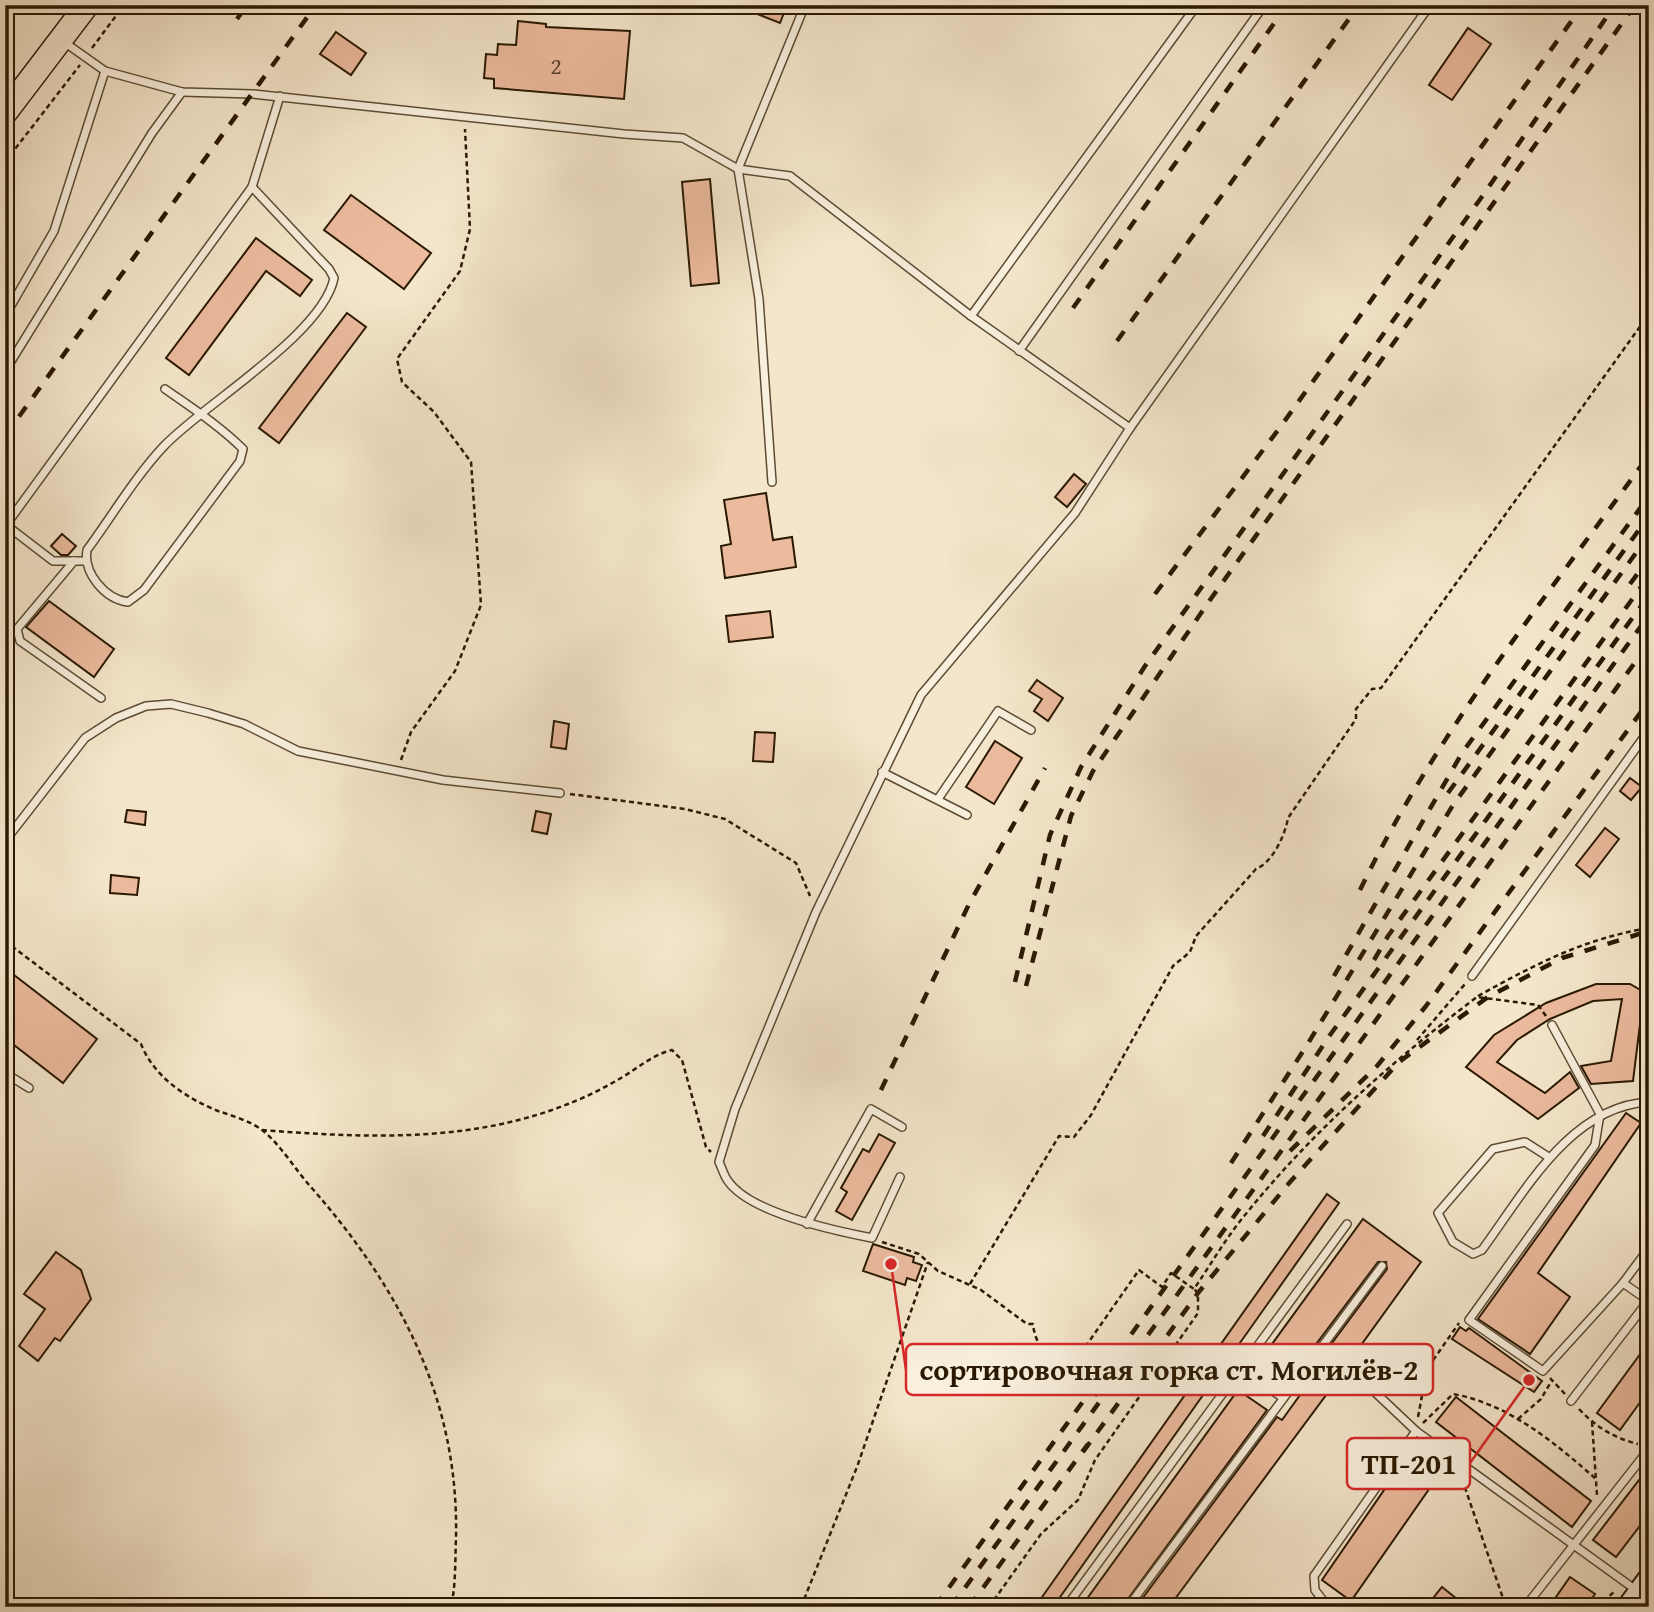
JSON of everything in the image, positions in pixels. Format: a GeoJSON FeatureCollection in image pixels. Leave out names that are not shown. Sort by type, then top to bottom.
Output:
{"type":"FeatureCollection","features":[{"type":"Feature","properties":{"kind":"main road"},"geometry":{"type":"LineString","coordinates":[[5,113],[87,5]]}},
{"type":"Feature","properties":{"kind":"lane"},"geometry":{"type":"LineString","coordinates":[[772,482],[759,299],[738,169],[805,5]]}},
{"type":"Feature","properties":{"kind":"lane"},"geometry":{"type":"LineString","coordinates":[[971,316],[1198,5]]}},
{"type":"Feature","properties":{"kind":"lane"},"geometry":{"type":"LineString","coordinates":[[1019,351],[1264,5]]}},
{"type":"Feature","properties":{"kind":"lane"},"geometry":{"type":"LineString","coordinates":[[900,1177],[872,1238],[807,1224],[762,1205],[729,1183],[719,1162],[735,1109],[816,912],[921,695],[1074,513],[1130,428],[1430,5]]}},
{"type":"Feature","properties":{"kind":"lane"},"geometry":{"type":"LineString","coordinates":[[61,40],[105,71],[182,92],[280,96],[624,135],[683,138],[738,169],[790,176],[971,316],[1130,428]]}},
{"type":"Feature","properties":{"kind":"lane"},"geometry":{"type":"LineString","coordinates":[[5,316],[54,231],[105,71]]}},
{"type":"Feature","properties":{"kind":"lane"},"geometry":{"type":"LineString","coordinates":[[5,371],[152,133],[182,92]]}},
{"type":"Feature","properties":{"kind":"lane"},"geometry":{"type":"LineString","coordinates":[[85,561],[53,561],[6,525],[252,187],[280,96]]}},
{"type":"Feature","properties":{"kind":"lane"},"geometry":{"type":"LineString","coordinates":[[165,389],[202,416],[243,449],[240,461],[144,590],[128,602],[116,601],[89,574],[85,561],[87,550],[163,448],[188,424],[202,416],[301,328],[332,290],[334,278],[328,269],[252,187]]}},
{"type":"Feature","properties":{"kind":"lane"},"geometry":{"type":"LineString","coordinates":[[74,561],[17,629],[20,641],[101,698]]}},
{"type":"Feature","properties":{"kind":"lane"},"geometry":{"type":"LineString","coordinates":[[5,842],[85,738],[116,718],[146,706],[171,704],[208,713],[243,724],[298,751],[443,780],[560,793]]}},
{"type":"Feature","properties":{"kind":"lane"},"geometry":{"type":"LineString","coordinates":[[938,799],[998,711],[1031,730]]}},
{"type":"Feature","properties":{"kind":"lane"},"geometry":{"type":"LineString","coordinates":[[1472,976],[1649,730]]}},
{"type":"Feature","properties":{"kind":"lane"},"geometry":{"type":"LineString","coordinates":[[882,772],[967,814]]}},
{"type":"Feature","properties":{"kind":"lane"},"geometry":{"type":"LineString","coordinates":[[1552,1025],[1600,1114],[1595,1145],[1469,1320],[1543,1371],[1623,1283],[1649,1248]]}},
{"type":"Feature","properties":{"kind":"lane"},"geometry":{"type":"LineString","coordinates":[[5,1073],[29,1088]]}},
{"type":"Feature","properties":{"kind":"lane"},"geometry":{"type":"LineString","coordinates":[[1550,1158],[1525,1142],[1493,1149],[1438,1213],[1453,1242],[1473,1254],[1482,1250],[1550,1158],[1600,1114],[1632,1103],[1649,1102]]}},
{"type":"Feature","properties":{"kind":"lane"},"geometry":{"type":"LineString","coordinates":[[807,1224],[871,1109],[902,1127]]}},
{"type":"Feature","properties":{"kind":"lane"},"geometry":{"type":"LineString","coordinates":[[1066,1607],[1348,1224]]}},
{"type":"Feature","properties":{"kind":"lane"},"geometry":{"type":"LineString","coordinates":[[1128,1607],[1382,1266]]}},
{"type":"Feature","properties":{"kind":"lane"},"geometry":{"type":"LineString","coordinates":[[1571,1401],[1648,1301],[1623,1283]]}},
{"type":"Feature","properties":{"kind":"lane"},"geometry":{"type":"LineString","coordinates":[[1324,1344],[1416,1431],[1638,1592]]}},
{"type":"Feature","properties":{"kind":"lane"},"geometry":{"type":"LineString","coordinates":[[1242,1369],[1283,1398]]}},
{"type":"Feature","properties":{"kind":"lane"},"geometry":{"type":"LineString","coordinates":[[1328,1607],[1315,1590],[1314,1576],[1416,1431]]}},
{"type":"Feature","properties":{"kind":"lane"},"geometry":{"type":"LineString","coordinates":[[1525,1607],[1555,1565],[1575,1545],[1649,1448]]}},
{"type":"Feature","properties":{"kind":"path"},"geometry":{"type":"LineString","coordinates":[[5,162],[124,5]]}},
{"type":"Feature","properties":{"kind":"path"},"geometry":{"type":"LineString","coordinates":[[397,771],[411,733],[455,671],[481,605],[471,462],[433,412],[402,383],[397,359],[460,271],[470,229],[465,115]]}},
{"type":"Feature","properties":{"kind":"path"},"geometry":{"type":"LineString","coordinates":[[970,1284],[1059,1136],[1074,1137],[1091,1115],[1173,966],[1190,952],[1196,936],[1256,869],[1264,866],[1286,831],[1288,818],[1356,719],[1356,709],[1371,689],[1381,688],[1649,314]]}},
{"type":"Feature","properties":{"kind":"path"},"geometry":{"type":"LineString","coordinates":[[560,793],[685,809],[725,819],[796,863],[816,912]]}},
{"type":"Feature","properties":{"kind":"path"},"geometry":{"type":"LineString","coordinates":[[1412,1045],[1477,997],[1555,954],[1611,934],[1649,928]]}},
{"type":"Feature","properties":{"kind":"path"},"geometry":{"type":"LineString","coordinates":[[5,941],[141,1044],[147,1059],[175,1088],[201,1104],[262,1130],[398,1138],[500,1125],[568,1104],[621,1078],[660,1053],[672,1050],[681,1060],[706,1147],[719,1162]]}},
{"type":"Feature","properties":{"kind":"path"},"geometry":{"type":"LineString","coordinates":[[1194,1289],[1244,1216],[1307,1143],[1412,1045],[1472,976]]}},
{"type":"Feature","properties":{"kind":"path"},"geometry":{"type":"LineString","coordinates":[[1477,997],[1538,1005],[1552,1025]]}},
{"type":"Feature","properties":{"kind":"path"},"geometry":{"type":"LineString","coordinates":[[262,1130],[341,1222],[377,1270],[411,1328],[446,1422],[457,1494],[451,1607]]}},
{"type":"Feature","properties":{"kind":"path"},"geometry":{"type":"LineString","coordinates":[[872,1238],[929,1261],[938,1271],[970,1284],[1027,1324],[1033,1325],[1035,1336],[1045,1355],[1097,1396]]}},
{"type":"Feature","properties":{"kind":"path"},"geometry":{"type":"LineString","coordinates":[[801,1607],[857,1467],[929,1261]]}},
{"type":"Feature","properties":{"kind":"path"},"geometry":{"type":"LineString","coordinates":[[989,1607],[1041,1534],[1078,1500],[1096,1460],[1198,1313],[1198,1293],[1171,1273],[1162,1287],[1139,1270],[1074,1363],[1060,1369]]}},
{"type":"Feature","properties":{"kind":"path"},"geometry":{"type":"LineString","coordinates":[[1416,1431],[1427,1368],[1460,1323],[1469,1320]]}},
{"type":"Feature","properties":{"kind":"path"},"geometry":{"type":"LineString","coordinates":[[1543,1371],[1592,1422],[1618,1439],[1649,1448]]}},
{"type":"Feature","properties":{"kind":"path"},"geometry":{"type":"LineString","coordinates":[[1517,1420],[1541,1399],[1552,1380]]}},
{"type":"Feature","properties":{"kind":"path"},"geometry":{"type":"LineString","coordinates":[[1416,1431],[1453,1394],[1475,1398],[1556,1444],[1596,1479]]}},
{"type":"Feature","properties":{"kind":"path"},"geometry":{"type":"LineString","coordinates":[[1592,1422],[1598,1515]]}},
{"type":"Feature","properties":{"kind":"path"},"geometry":{"type":"LineString","coordinates":[[1455,1459],[1506,1607]]}},
{"type":"Feature","properties":{"kind":"building"},"geometry":{"type":"Polygon","coordinates":[[[735,5],[787,5],[780,23],[735,5]]]}},
{"type":"Feature","properties":{"kind":"building"},"geometry":{"type":"Polygon","coordinates":[[[518,21],[546,24],[546,27],[630,31],[624,99],[494,88],[494,79],[484,78],[486,54],[497,55],[498,44],[516,45],[518,21]]]}},
{"type":"Feature","properties":{"kind":"building"},"geometry":{"type":"Polygon","coordinates":[[[1468,28],[1491,44],[1452,100],[1429,85],[1468,28]]]}},
{"type":"Feature","properties":{"kind":"building"},"geometry":{"type":"Polygon","coordinates":[[[336,32],[366,53],[351,75],[320,54],[336,32]]]}},
{"type":"Feature","properties":{"kind":"building"},"geometry":{"type":"Polygon","coordinates":[[[710,179],[719,283],[691,286],[682,182],[710,179]]]}},
{"type":"Feature","properties":{"kind":"building"},"geometry":{"type":"Polygon","coordinates":[[[351,195],[431,253],[404,289],[324,230],[351,195]]]}},
{"type":"Feature","properties":{"kind":"building"},"geometry":{"type":"Polygon","coordinates":[[[256,238],[312,280],[300,296],[266,271],[189,375],[166,358],[256,238]]]}},
{"type":"Feature","properties":{"kind":"building"},"geometry":{"type":"Polygon","coordinates":[[[347,313],[366,327],[279,443],[259,428],[347,313]]]}},
{"type":"Feature","properties":{"kind":"building"},"geometry":{"type":"Polygon","coordinates":[[[1074,474],[1086,484],[1067,507],[1055,497],[1074,474]]]}},
{"type":"Feature","properties":{"kind":"building"},"geometry":{"type":"Polygon","coordinates":[[[766,493],[773,540],[792,537],[796,567],[725,578],[721,546],[731,544],[724,500],[766,493]]]}},
{"type":"Feature","properties":{"kind":"building"},"geometry":{"type":"Polygon","coordinates":[[[62,534],[76,546],[68,555],[61,555],[51,546],[62,534]]]}},
{"type":"Feature","properties":{"kind":"building"},"geometry":{"type":"Polygon","coordinates":[[[49,601],[114,649],[94,677],[26,627],[49,601]]]}},
{"type":"Feature","properties":{"kind":"building"},"geometry":{"type":"Polygon","coordinates":[[[770,611],[773,637],[729,642],[726,616],[770,611]]]}},
{"type":"Feature","properties":{"kind":"building"},"geometry":{"type":"Polygon","coordinates":[[[1037,680],[1063,698],[1048,721],[1034,711],[1042,699],[1029,691],[1037,680]]]}},
{"type":"Feature","properties":{"kind":"building"},"geometry":{"type":"Polygon","coordinates":[[[554,721],[569,724],[566,749],[551,747],[554,721]]]}},
{"type":"Feature","properties":{"kind":"building"},"geometry":{"type":"Polygon","coordinates":[[[755,732],[775,733],[773,762],[753,761],[755,732]]]}},
{"type":"Feature","properties":{"kind":"building"},"geometry":{"type":"Polygon","coordinates":[[[995,741],[1022,758],[994,804],[966,787],[995,741]]]}},
{"type":"Feature","properties":{"kind":"building"},"geometry":{"type":"Polygon","coordinates":[[[1630,778],[1642,787],[1631,800],[1620,791],[1630,778]]]}},
{"type":"Feature","properties":{"kind":"building"},"geometry":{"type":"Polygon","coordinates":[[[127,810],[146,812],[145,825],[125,822],[127,810]]]}},
{"type":"Feature","properties":{"kind":"building"},"geometry":{"type":"Polygon","coordinates":[[[536,811],[551,814],[547,834],[532,831],[536,811]]]}},
{"type":"Feature","properties":{"kind":"building"},"geometry":{"type":"Polygon","coordinates":[[[1605,828],[1619,839],[1590,877],[1576,865],[1605,828]]]}},
{"type":"Feature","properties":{"kind":"building"},"geometry":{"type":"Polygon","coordinates":[[[111,875],[139,878],[137,895],[110,893],[111,875]]]}},
{"type":"Feature","properties":{"kind":"building"},"geometry":{"type":"Polygon","coordinates":[[[5,968],[97,1039],[63,1083],[5,1038],[5,968]]]}},
{"type":"Feature","properties":{"kind":"building"},"geometry":{"type":"Polygon","coordinates":[[[1596,984],[1630,984],[1644,992],[1633,1081],[1591,1084],[1581,1066],[1611,1061],[1622,999],[1593,1001],[1550,1019],[1517,1040],[1497,1062],[1545,1093],[1570,1072],[1579,1088],[1538,1119],[1466,1067],[1494,1035],[1546,1003],[1596,984]]]}},
{"type":"Feature","properties":{"kind":"building"},"geometry":{"type":"Polygon","coordinates":[[[1626,1113],[1641,1123],[1538,1273],[1570,1297],[1530,1354],[1478,1319],[1626,1113]]]}},
{"type":"Feature","properties":{"kind":"building"},"geometry":{"type":"Polygon","coordinates":[[[879,1134],[895,1143],[852,1220],[836,1211],[847,1192],[841,1188],[863,1149],[869,1152],[879,1134]]]}},
{"type":"Feature","properties":{"kind":"building"},"geometry":{"type":"Polygon","coordinates":[[[1327,1194],[1339,1203],[1053,1607],[1035,1607],[1327,1194]]]}},
{"type":"Feature","properties":{"kind":"building"},"geometry":{"type":"Polygon","coordinates":[[[1363,1219],[1421,1262],[1351,1359],[1332,1343],[1387,1269],[1386,1262],[1378,1262],[1292,1376],[1264,1355],[1363,1219]]]}},
{"type":"Feature","properties":{"kind":"building"},"geometry":{"type":"Polygon","coordinates":[[[873,1244],[914,1257],[913,1262],[922,1265],[916,1281],[907,1278],[905,1285],[863,1271],[873,1244]]]}},
{"type":"Feature","properties":{"kind":"building"},"geometry":{"type":"Polygon","coordinates":[[[56,1252],[81,1270],[91,1299],[60,1341],[55,1338],[38,1361],[19,1346],[45,1309],[24,1294],[56,1252]]]}},
{"type":"Feature","properties":{"kind":"building"},"geometry":{"type":"Polygon","coordinates":[[[1460,1327],[1466,1331],[1469,1328],[1542,1381],[1534,1392],[1452,1339],[1460,1327]]]}},
{"type":"Feature","properties":{"kind":"building"},"geometry":{"type":"Polygon","coordinates":[[[1649,1342],[1649,1390],[1620,1430],[1597,1413],[1649,1342]]]}},
{"type":"Feature","properties":{"kind":"building"},"geometry":{"type":"Polygon","coordinates":[[[1313,1377],[1332,1387],[1169,1607],[1136,1607],[1277,1417],[1282,1420],[1313,1377]]]}},
{"type":"Feature","properties":{"kind":"building"},"geometry":{"type":"Polygon","coordinates":[[[1238,1390],[1267,1410],[1122,1607],[1081,1607],[1238,1390]]]}},
{"type":"Feature","properties":{"kind":"building"},"geometry":{"type":"Polygon","coordinates":[[[1456,1397],[1591,1501],[1572,1527],[1436,1422],[1456,1397]]]}},
{"type":"Feature","properties":{"kind":"building"},"geometry":{"type":"Polygon","coordinates":[[[1411,1451],[1441,1472],[1351,1601],[1322,1580],[1411,1451]]]}},
{"type":"Feature","properties":{"kind":"building"},"geometry":{"type":"Polygon","coordinates":[[[1649,1467],[1649,1514],[1616,1557],[1593,1540],[1649,1467]]]}},
{"type":"Feature","properties":{"kind":"building"},"geometry":{"type":"Polygon","coordinates":[[[1570,1577],[1595,1594],[1586,1607],[1549,1607],[1570,1577]]]}},
{"type":"Feature","properties":{"kind":"building"},"geometry":{"type":"Polygon","coordinates":[[[1442,1587],[1467,1607],[1426,1607],[1442,1587]]]}},
{"type":"Feature","properties":{"kind":"railway"},"geometry":{"type":"LineString","coordinates":[[237,19],[247,5]]}},
{"type":"Feature","properties":{"kind":"railway"},"geometry":{"type":"LineString","coordinates":[[5,436],[316,5]]}},
{"type":"Feature","properties":{"kind":"railway"},"geometry":{"type":"LineString","coordinates":[[1073,308],[1287,5]]}},
{"type":"Feature","properties":{"kind":"railway"},"geometry":{"type":"LineString","coordinates":[[1117,341],[1359,5]]}},
{"type":"Feature","properties":{"kind":"railway"},"geometry":{"type":"LineString","coordinates":[[1155,594],[1281,426],[1583,5]]}},
{"type":"Feature","properties":{"kind":"railway"},"geometry":{"type":"LineString","coordinates":[[1015,982],[1050,835],[1081,767],[1145,666],[1481,198],[1615,5]]}},
{"type":"Feature","properties":{"kind":"railway"},"geometry":{"type":"LineString","coordinates":[[1026,986],[1071,816],[1093,771],[1210,600],[1635,5]]}},
{"type":"Feature","properties":{"kind":"railway"},"geometry":{"type":"LineString","coordinates":[[1360,890],[1390,832],[1458,721],[1649,455]]}},
{"type":"Feature","properties":{"kind":"railway"},"geometry":{"type":"LineString","coordinates":[[1334,976],[1462,753],[1649,496]]}},
{"type":"Feature","properties":{"kind":"railway"},"geometry":{"type":"LineString","coordinates":[[1448,793],[1649,516]]}},
{"type":"Feature","properties":{"kind":"railway"},"geometry":{"type":"LineString","coordinates":[[1231,1163],[1307,1045],[1453,805],[1649,535]]}},
{"type":"Feature","properties":{"kind":"railway"},"geometry":{"type":"LineString","coordinates":[[1630,584],[1649,558]]}},
{"type":"Feature","properties":{"kind":"railway"},"geometry":{"type":"LineString","coordinates":[[1374,960],[1388,936],[1649,576]]}},
{"type":"Feature","properties":{"kind":"railway"},"geometry":{"type":"LineString","coordinates":[[1263,1136],[1330,1035],[1649,595]]}},
{"type":"Feature","properties":{"kind":"railway"},"geometry":{"type":"LineString","coordinates":[[935,1607],[1649,615]]}},
{"type":"Feature","properties":{"kind":"railway"},"geometry":{"type":"LineString","coordinates":[[951,1607],[1649,643]]}},
{"type":"Feature","properties":{"kind":"railway"},"geometry":{"type":"LineString","coordinates":[[1290,1151],[1377,1066],[1426,1006],[1649,701]]}},
{"type":"Feature","properties":{"kind":"railway"},"geometry":{"type":"LineString","coordinates":[[881,1090],[969,904],[1045,768]]}},
{"type":"Feature","properties":{"kind":"railway"},"geometry":{"type":"LineString","coordinates":[[1083,1452],[1198,1293],[1290,1182],[1399,1062],[1488,997],[1562,958],[1649,931]]}},
{"type":"Feature","properties":{"kind":"railway"},"geometry":{"type":"LineString","coordinates":[[969,1607],[1088,1444]]}},
{"type":"Feature","properties":{"kind":"place","name":"сортировочная горка ст. Могилёв-2"},"geometry":{"type":"Point","coordinates":[891,1264]}},
{"type":"Feature","properties":{"kind":"place","name":"ТП-201"},"geometry":{"type":"Point","coordinates":[1529,1380]}}]}
